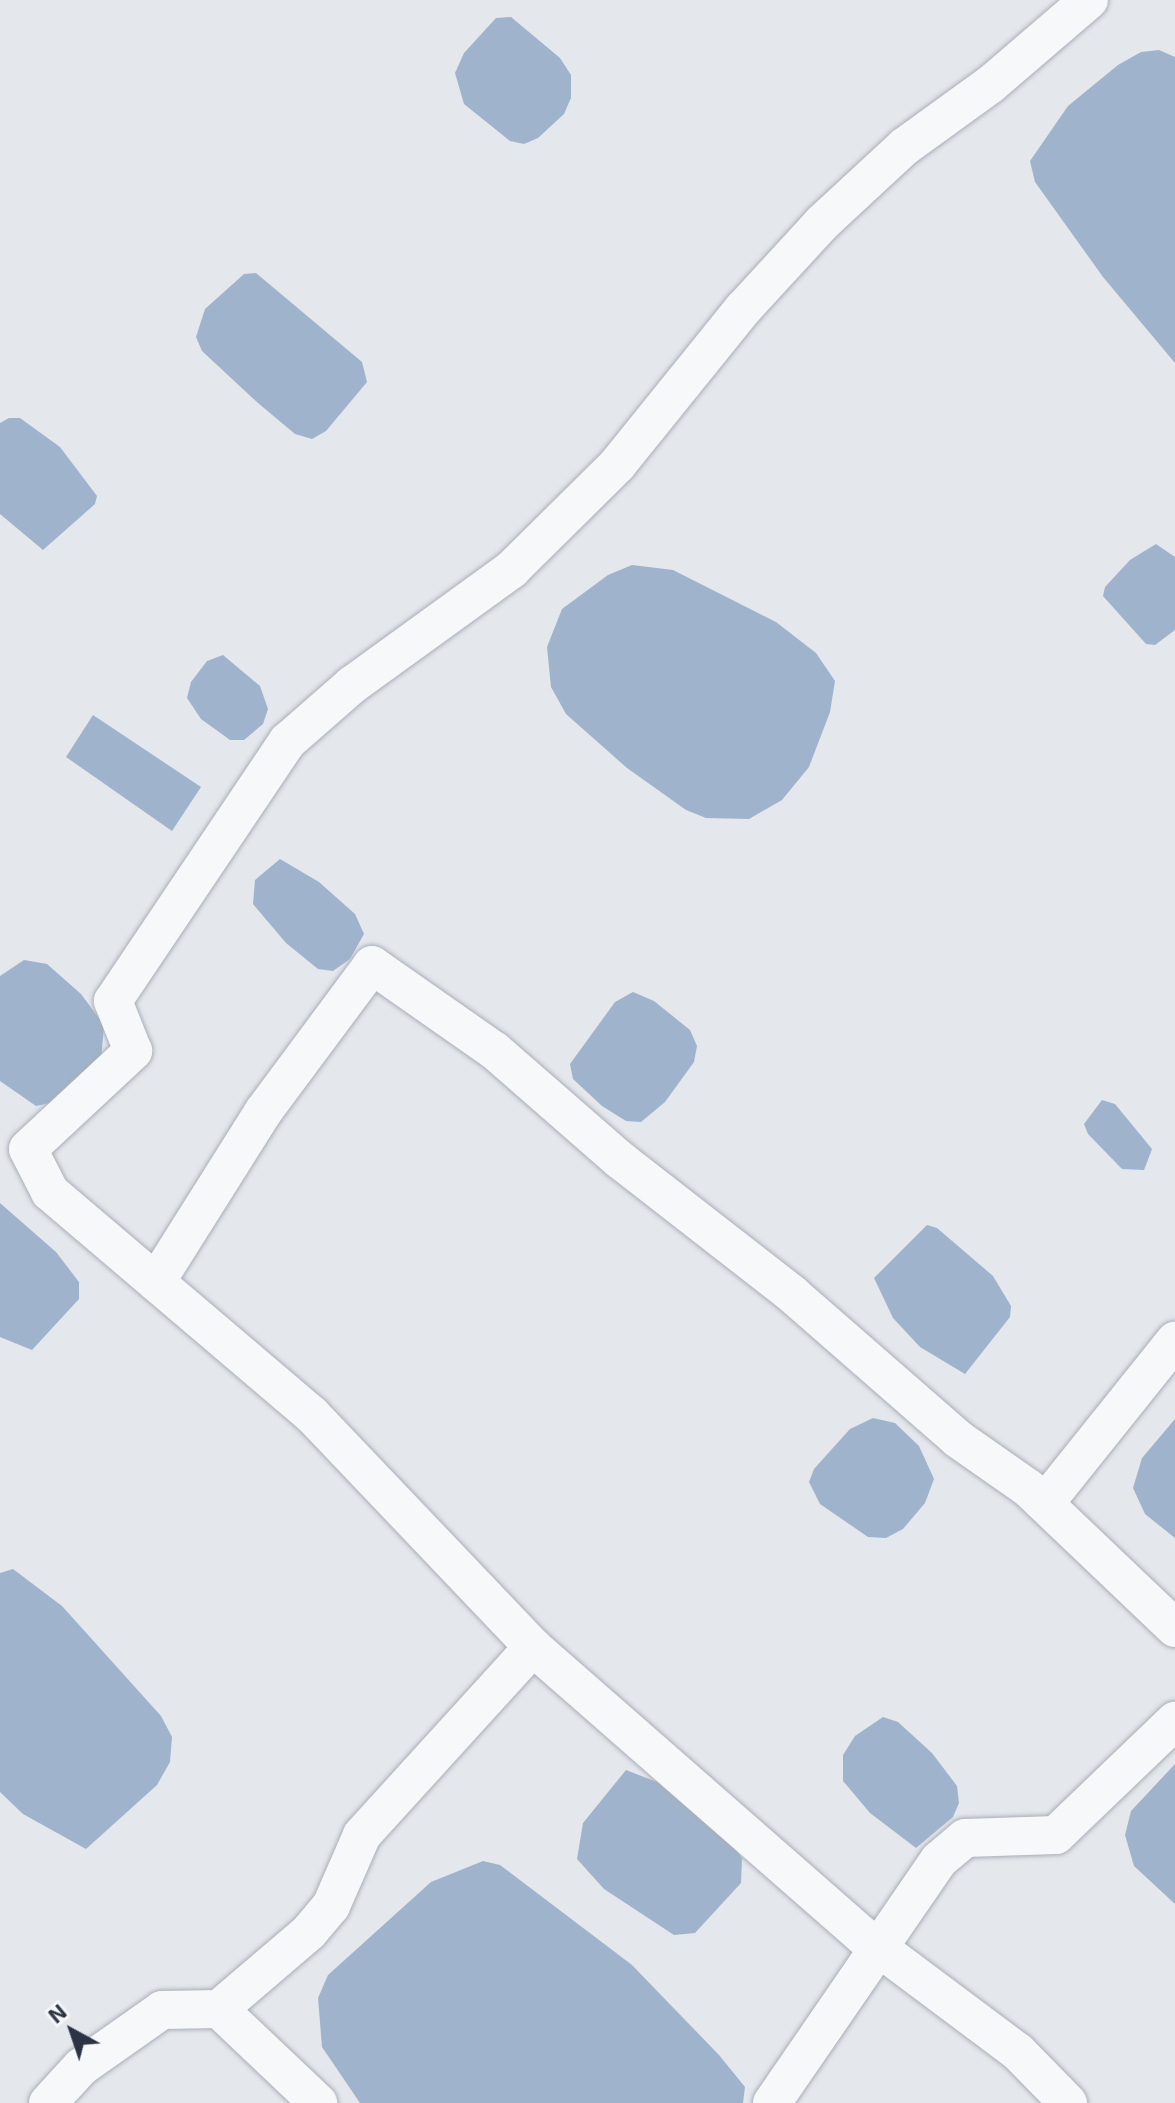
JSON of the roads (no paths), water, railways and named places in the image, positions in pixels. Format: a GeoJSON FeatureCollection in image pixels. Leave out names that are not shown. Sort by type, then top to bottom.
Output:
{"type":"FeatureCollection","features":[{"type":"Feature","properties":{"kind":"street"},"geometry":{"type":"LineString","coordinates":[[1068,2103],[1007,2044],[876,1945],[533,1647],[312,1415],[50,1192],[28,1149],[133,1051],[113,1001],[288,741],[352,685],[512,569],[617,465],[743,309],[832,213],[904,147],[991,84],[1089,0]]}},
{"type":"Feature","properties":{"kind":"street"},"geometry":{"type":"LineString","coordinates":[[156,1282],[263,1112],[372,965],[495,1051],[620,1160],[792,1294],[958,1439],[1045,1503],[1175,1628]]}},
{"type":"Feature","properties":{"kind":"street"},"geometry":{"type":"LineString","coordinates":[[1045,1503],[1175,1341]]}},
{"type":"Feature","properties":{"kind":"street"},"geometry":{"type":"LineString","coordinates":[[48,2103],[81,2067],[162,2010],[219,2009],[316,1923],[331,1906],[362,1835],[533,1647]]}},
{"type":"Feature","properties":{"kind":"street"},"geometry":{"type":"LineString","coordinates":[[772,2103],[876,1945],[939,1860],[965,1838],[1056,1835],[1175,1721]]}},
{"type":"Feature","properties":{"kind":"street"},"geometry":{"type":"LineString","coordinates":[[219,2009],[318,2103]]}},
{"type":"Feature","properties":{"kind":"water"},"geometry":{"type":"Polygon","coordinates":[[[511,17],[560,58],[571,75],[571,98],[564,114],[538,138],[524,144],[510,141],[464,104],[455,73],[464,53],[496,18],[511,17]]]}},
{"type":"Feature","properties":{"kind":"water"},"geometry":{"type":"Polygon","coordinates":[[[1159,50],[1175,57],[1175,363],[1103,277],[1035,182],[1030,161],[1068,106],[1118,65],[1141,52],[1159,50]]]}},
{"type":"Feature","properties":{"kind":"water"},"geometry":{"type":"Polygon","coordinates":[[[256,273],[362,362],[367,382],[326,431],[312,439],[295,434],[258,403],[202,351],[196,337],[205,309],[244,274],[256,273]]]}},
{"type":"Feature","properties":{"kind":"water"},"geometry":{"type":"Polygon","coordinates":[[[9,418],[20,418],[60,447],[97,496],[95,504],[43,550],[0,514],[0,423],[9,418]]]}},
{"type":"Feature","properties":{"kind":"water"},"geometry":{"type":"Polygon","coordinates":[[[1156,544],[1175,557],[1175,630],[1155,645],[1146,644],[1103,596],[1105,587],[1130,560],[1156,544]]]}},
{"type":"Feature","properties":{"kind":"water"},"geometry":{"type":"Polygon","coordinates":[[[632,565],[673,570],[776,622],[816,653],[835,681],[830,712],[809,767],[782,800],[749,819],[706,818],[686,810],[627,768],[566,714],[551,687],[547,647],[562,609],[608,575],[632,565]]]}},
{"type":"Feature","properties":{"kind":"water"},"geometry":{"type":"Polygon","coordinates":[[[223,655],[260,686],[268,709],[263,724],[244,740],[230,740],[201,719],[187,698],[191,682],[207,661],[223,655]]]}},
{"type":"Feature","properties":{"kind":"water"},"geometry":{"type":"Polygon","coordinates":[[[93,715],[201,787],[172,831],[66,757],[93,715]]]}},
{"type":"Feature","properties":{"kind":"water"},"geometry":{"type":"Polygon","coordinates":[[[280,859],[319,882],[355,914],[364,934],[350,959],[333,971],[318,969],[286,943],[253,904],[255,880],[280,859]]]}},
{"type":"Feature","properties":{"kind":"water"},"geometry":{"type":"Polygon","coordinates":[[[24,960],[47,964],[81,994],[104,1025],[101,1061],[64,1100],[36,1106],[0,1081],[0,976],[24,960]]]}},
{"type":"Feature","properties":{"kind":"water"},"geometry":{"type":"Polygon","coordinates":[[[633,992],[654,1001],[690,1030],[697,1046],[694,1062],[665,1102],[641,1122],[626,1121],[602,1106],[573,1079],[570,1064],[615,1002],[633,992]]]}},
{"type":"Feature","properties":{"kind":"water"},"geometry":{"type":"Polygon","coordinates":[[[1102,1100],[1115,1104],[1152,1149],[1144,1170],[1122,1169],[1088,1134],[1084,1124],[1102,1100]]]}},
{"type":"Feature","properties":{"kind":"water"},"geometry":{"type":"Polygon","coordinates":[[[0,1203],[56,1252],[79,1282],[79,1299],[32,1350],[0,1337],[0,1203]]]}},
{"type":"Feature","properties":{"kind":"water"},"geometry":{"type":"Polygon","coordinates":[[[927,1225],[937,1228],[993,1276],[1011,1306],[1010,1317],[965,1374],[920,1347],[893,1318],[874,1278],[927,1225]]]}},
{"type":"Feature","properties":{"kind":"water"},"geometry":{"type":"Polygon","coordinates":[[[873,1418],[895,1423],[919,1446],[934,1479],[925,1503],[903,1529],[886,1538],[868,1537],[820,1504],[809,1482],[814,1469],[850,1429],[873,1418]]]}},
{"type":"Feature","properties":{"kind":"water"},"geometry":{"type":"Polygon","coordinates":[[[1175,1419],[1175,1538],[1145,1514],[1133,1488],[1142,1458],[1175,1419]]]}},
{"type":"Feature","properties":{"kind":"water"},"geometry":{"type":"Polygon","coordinates":[[[13,1569],[62,1606],[161,1716],[172,1737],[170,1762],[157,1785],[86,1849],[23,1814],[0,1792],[0,1573],[13,1569]]]}},
{"type":"Feature","properties":{"kind":"water"},"geometry":{"type":"Polygon","coordinates":[[[883,1717],[898,1722],[932,1753],[957,1786],[959,1803],[953,1817],[916,1848],[870,1813],[843,1781],[843,1755],[855,1736],[883,1717]]]}},
{"type":"Feature","properties":{"kind":"water"},"geometry":{"type":"Polygon","coordinates":[[[1175,1764],[1175,1904],[1134,1866],[1125,1835],[1131,1811],[1175,1764]]]}},
{"type":"Feature","properties":{"kind":"water"},"geometry":{"type":"Polygon","coordinates":[[[626,1770],[657,1782],[731,1843],[742,1858],[741,1883],[695,1933],[674,1935],[604,1889],[577,1859],[583,1823],[626,1770]]]}},
{"type":"Feature","properties":{"kind":"water"},"geometry":{"type":"Polygon","coordinates":[[[483,1861],[500,1865],[632,1965],[719,2055],[745,2087],[743,2103],[360,2103],[322,2047],[318,1998],[328,1975],[431,1882],[483,1861]]]}}]}
